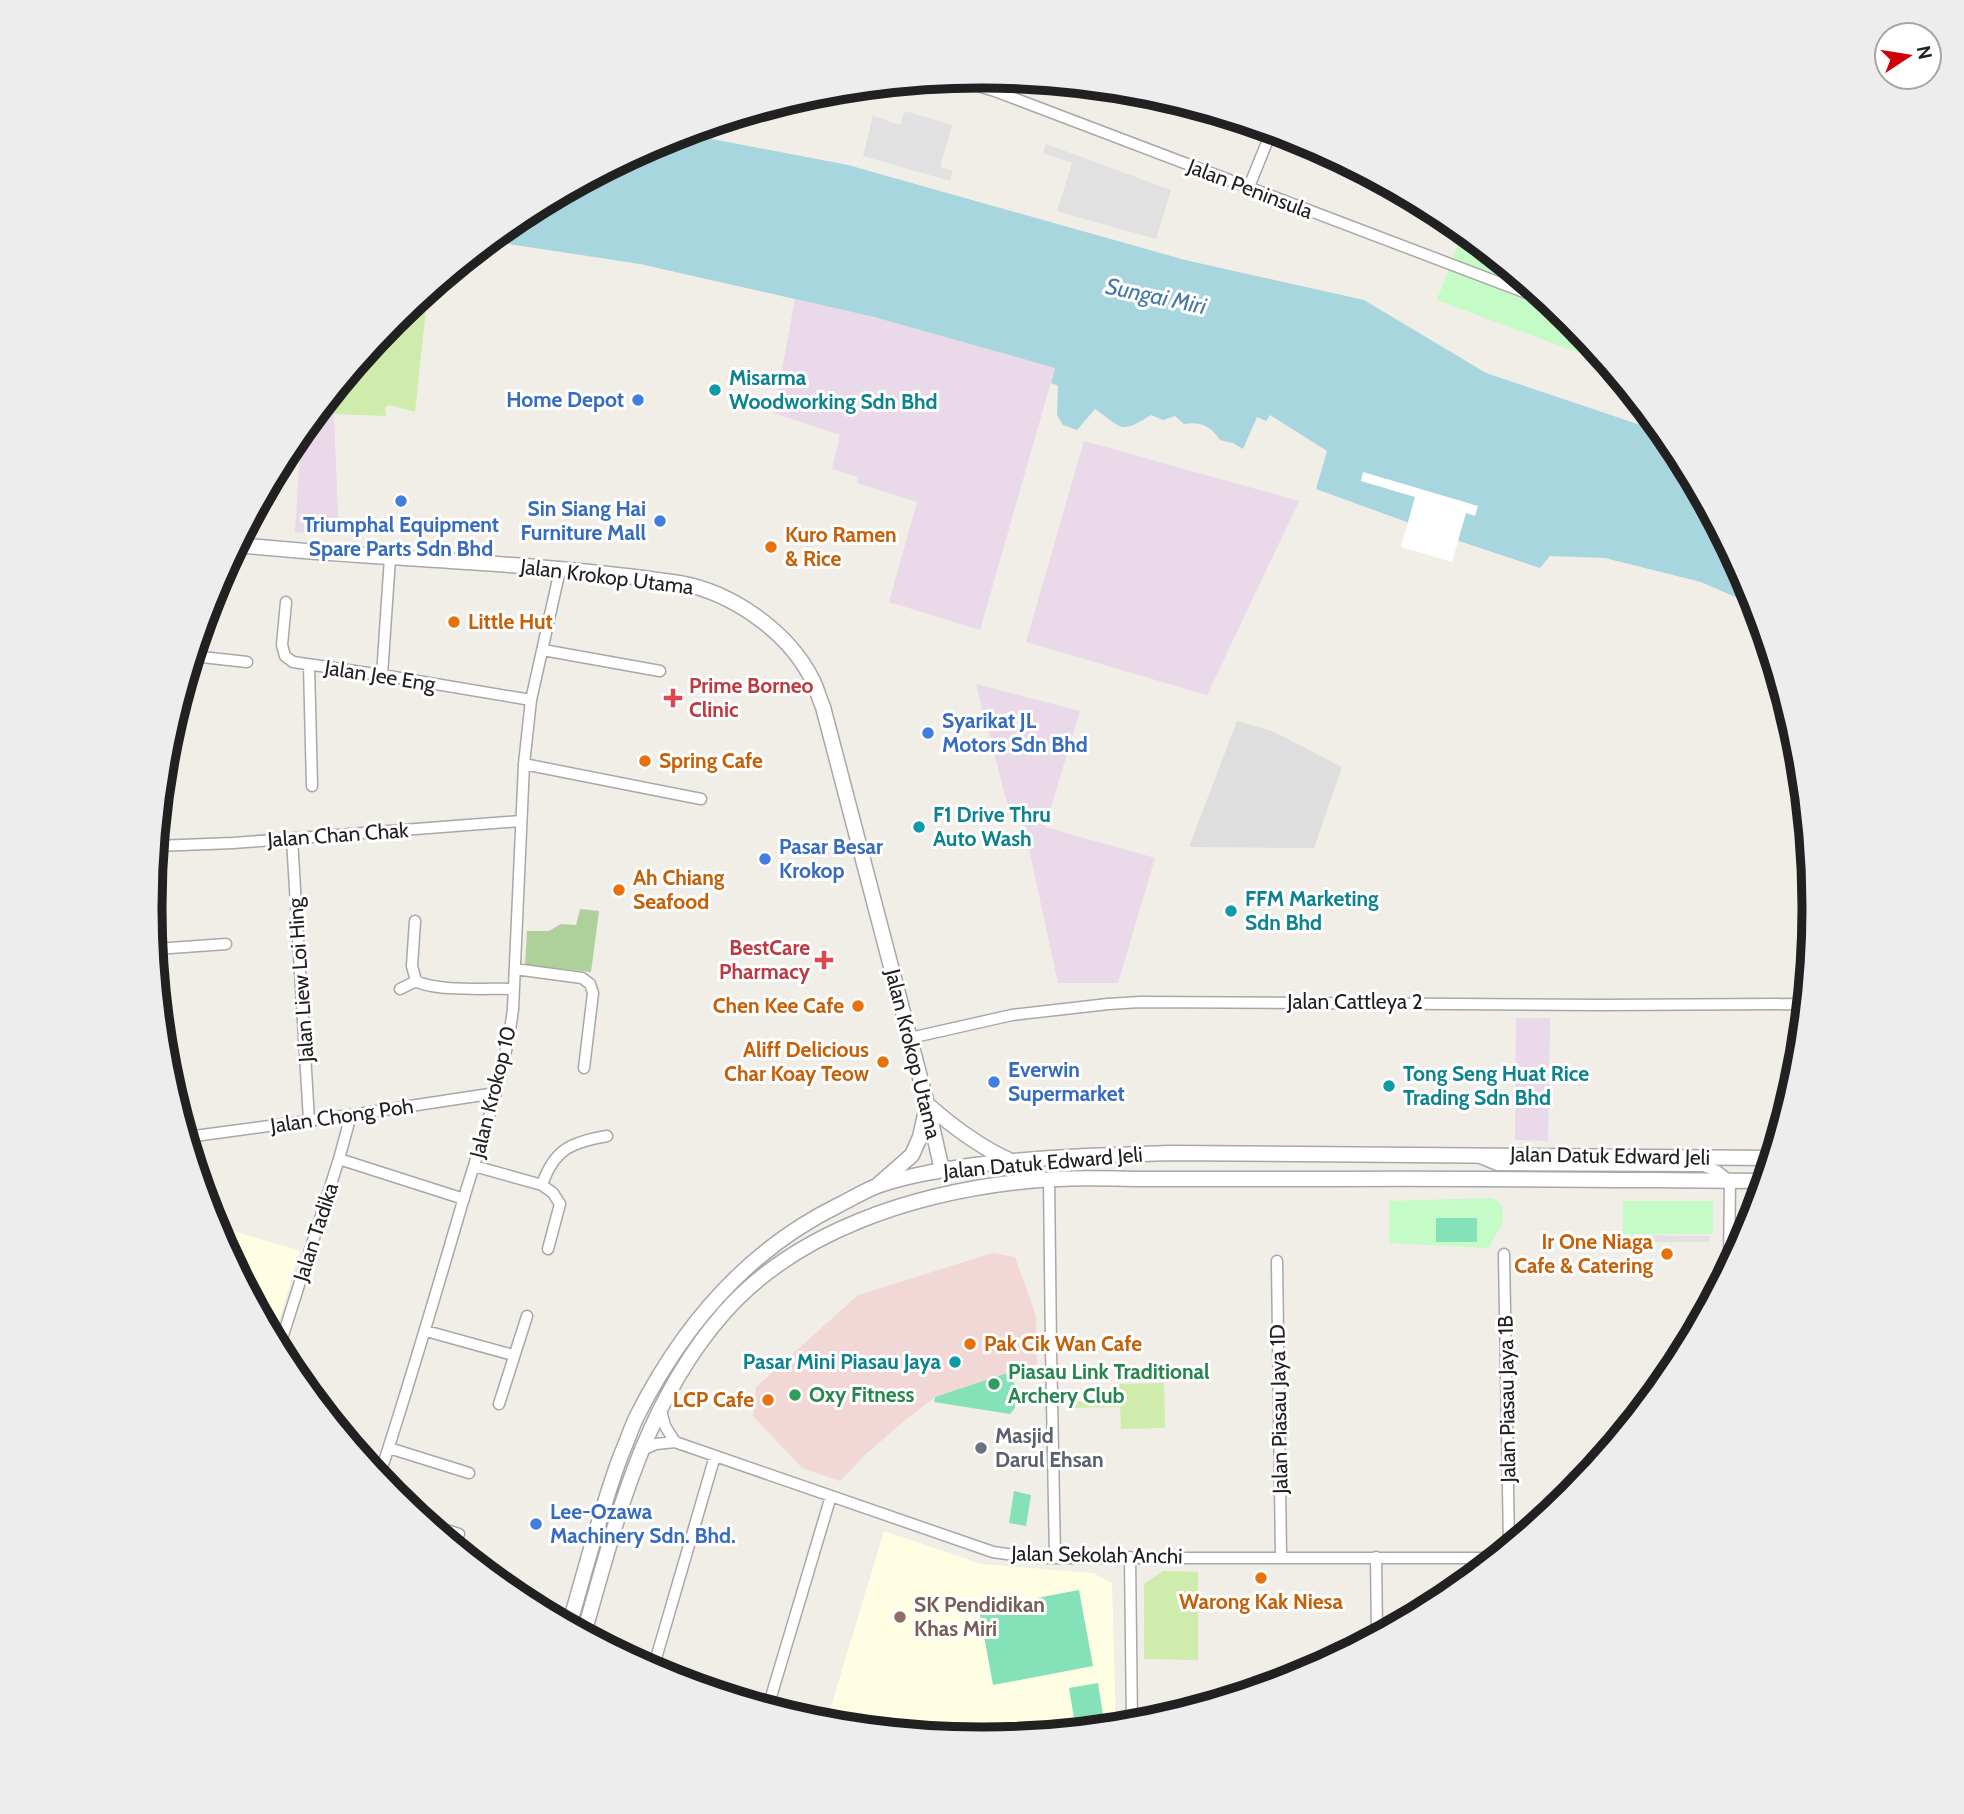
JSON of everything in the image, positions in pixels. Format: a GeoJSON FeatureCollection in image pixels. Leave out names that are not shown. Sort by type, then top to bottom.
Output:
{"type":"FeatureCollection","features":[{"type":"Feature","properties":{"kind":"street","name":"Jalan Peninsula"},"geometry":{"type":"LineString","coordinates":[[985,88],[1523,292]]}},
{"type":"Feature","properties":{"kind":"street"},"geometry":{"type":"LineString","coordinates":[[1248,189],[1268,140]]}},
{"type":"Feature","properties":{"kind":"street","name":"Jalan Krokop Utama"},"geometry":{"type":"LineString","coordinates":[[247,546],[390,558],[449,560],[655,580],[704,588],[745,609],[769,627],[795,655],[812,680],[823,707],[942,1170]]}},
{"type":"Feature","properties":{"kind":"street"},"geometry":{"type":"LineString","coordinates":[[383,675],[390,558]]}},
{"type":"Feature","properties":{"kind":"street","name":"Jalan Krokop 10"},"geometry":{"type":"LineString","coordinates":[[383,1465],[426,1331],[509,1040],[514,989],[520,821],[531,700],[561,570]]}},
{"type":"Feature","properties":{"kind":"street","name":"Jalan Jee Eng"},"geometry":{"type":"LineString","coordinates":[[286,602],[282,645],[285,656],[293,662],[531,700]]}},
{"type":"Feature","properties":{"kind":"street"},"geometry":{"type":"LineString","coordinates":[[543,650],[660,671]]}},
{"type":"Feature","properties":{"kind":"street"},"geometry":{"type":"LineString","coordinates":[[202,657],[247,662]]}},
{"type":"Feature","properties":{"kind":"street"},"geometry":{"type":"LineString","coordinates":[[309,665],[312,786]]}},
{"type":"Feature","properties":{"kind":"street"},"geometry":{"type":"LineString","coordinates":[[524,764],[701,799]]}},
{"type":"Feature","properties":{"kind":"street","name":"Jalan Chan Chak"},"geometry":{"type":"LineString","coordinates":[[165,846],[292,839],[520,821]]}},
{"type":"Feature","properties":{"kind":"street","name":"Jalan Liew Loi Hing"},"geometry":{"type":"LineString","coordinates":[[292,839],[309,1120]]}},
{"type":"Feature","properties":{"kind":"street"},"geometry":{"type":"LineString","coordinates":[[415,922],[412,966],[416,981],[423,985],[439,987],[514,989]]}},
{"type":"Feature","properties":{"kind":"street"},"geometry":{"type":"LineString","coordinates":[[164,948],[226,944]]}},
{"type":"Feature","properties":{"kind":"street"},"geometry":{"type":"LineString","coordinates":[[515,969],[582,978],[590,984],[593,993],[584,1068]]}},
{"type":"Feature","properties":{"kind":"street"},"geometry":{"type":"LineString","coordinates":[[400,989],[416,981]]}},
{"type":"Feature","properties":{"kind":"street","name":"Jalan Cattleya 2"},"geometry":{"type":"LineString","coordinates":[[910,1038],[1012,1015],[1108,1003],[1795,1004]]}},
{"type":"Feature","properties":{"kind":"street","name":"Jalan Chong Poh"},"geometry":{"type":"LineString","coordinates":[[195,1136],[496,1093]]}},
{"type":"Feature","properties":{"kind":"street"},"geometry":{"type":"LineString","coordinates":[[875,1187],[912,1156],[920,1137],[927,1104],[976,1143],[1010,1161]]}},
{"type":"Feature","properties":{"kind":"street","name":"Jalan Tadika"},"geometry":{"type":"LineString","coordinates":[[283,1335],[351,1115]]}},
{"type":"Feature","properties":{"kind":"street"},"geometry":{"type":"LineString","coordinates":[[542,1185],[547,1169],[566,1148],[581,1141],[607,1136]]}},
{"type":"Feature","properties":{"kind":"street","name":"Jalan Datuk Edward Jeli"},"geometry":{"type":"LineString","coordinates":[[571,1616],[612,1480],[636,1418],[673,1352],[700,1315],[730,1282],[772,1246],[815,1216],[875,1187],[942,1170],[1075,1156],[1171,1153],[1762,1158]]}},
{"type":"Feature","properties":{"kind":"street"},"geometry":{"type":"LineString","coordinates":[[1471,1155],[1497,1166],[1704,1166],[1717,1171],[1730,1181],[1729,1242]]}},
{"type":"Feature","properties":{"kind":"street"},"geometry":{"type":"LineString","coordinates":[[339,1159],[464,1199]]}},
{"type":"Feature","properties":{"kind":"street"},"geometry":{"type":"LineString","coordinates":[[474,1166],[542,1185],[553,1193],[560,1204],[548,1249]]}},
{"type":"Feature","properties":{"kind":"street"},"geometry":{"type":"LineString","coordinates":[[926,1199],[942,1170],[978,1187]]}},
{"type":"Feature","properties":{"kind":"street","name":"Jalan Datuk Edward Jeli"},"geometry":{"type":"LineString","coordinates":[[586,1625],[640,1451],[660,1406],[679,1373],[723,1313],[761,1278],[786,1259],[837,1230],[887,1209],[978,1187],[1049,1179],[1442,1178],[1754,1181]]}},
{"type":"Feature","properties":{"kind":"street"},"geometry":{"type":"LineString","coordinates":[[1049,1179],[1055,1558]]}},
{"type":"Feature","properties":{"kind":"street","name":"Jalan Piasau Jaya 1B"},"geometry":{"type":"LineString","coordinates":[[1504,1254],[1509,1534]]}},
{"type":"Feature","properties":{"kind":"street","name":"Jalan Piasau Jaya 1D"},"geometry":{"type":"LineString","coordinates":[[1277,1261],[1281,1557]]}},
{"type":"Feature","properties":{"kind":"street"},"geometry":{"type":"LineString","coordinates":[[499,1404],[527,1316]]}},
{"type":"Feature","properties":{"kind":"street"},"geometry":{"type":"LineString","coordinates":[[426,1331],[513,1355]]}},
{"type":"Feature","properties":{"kind":"street"},"geometry":{"type":"LineString","coordinates":[[640,1451],[656,1444],[675,1442],[665,1426],[660,1406]]}},
{"type":"Feature","properties":{"kind":"street","name":"Jalan Sekolah Anchi"},"geometry":{"type":"LineString","coordinates":[[675,1442],[993,1552],[1027,1557],[1480,1558]]}},
{"type":"Feature","properties":{"kind":"street"},"geometry":{"type":"LineString","coordinates":[[389,1448],[469,1473]]}},
{"type":"Feature","properties":{"kind":"street"},"geometry":{"type":"LineString","coordinates":[[657,1659],[715,1456]]}},
{"type":"Feature","properties":{"kind":"street"},"geometry":{"type":"LineString","coordinates":[[770,1699],[831,1496]]}},
{"type":"Feature","properties":{"kind":"street"},"geometry":{"type":"LineString","coordinates":[[453,1532],[459,1534]]}},
{"type":"Feature","properties":{"kind":"street"},"geometry":{"type":"LineString","coordinates":[[1376,1557],[1377,1625]]}},
{"type":"Feature","properties":{"kind":"street"},"geometry":{"type":"LineString","coordinates":[[1130,1558],[1132,1713]]}},
{"type":"Feature","properties":{"kind":"shaded area"},"geometry":{"type":"Polygon","coordinates":[[[905,111],[952,125],[940,167],[953,171],[950,181],[863,156],[873,116],[900,125],[905,111]]]}},
{"type":"Feature","properties":{"kind":"shaded area"},"geometry":{"type":"Polygon","coordinates":[[[1046,144],[1171,190],[1156,239],[1057,211],[1072,163],[1043,153],[1046,144]]]}},
{"type":"Feature","properties":{"kind":"shaded area"},"geometry":{"type":"Polygon","coordinates":[[[795,299],[874,317],[1055,368],[980,630],[889,602],[917,502],[857,483],[858,477],[832,469],[840,435],[774,413],[795,299]]]}},
{"type":"Feature","properties":{"kind":"shaded area"},"geometry":{"type":"Polygon","coordinates":[[[334,406],[339,536],[295,532],[300,454],[334,406]]]}},
{"type":"Feature","properties":{"kind":"shaded area"},"geometry":{"type":"Polygon","coordinates":[[[1084,441],[1299,501],[1207,695],[1026,642],[1084,441]]]}},
{"type":"Feature","properties":{"kind":"shaded area"},"geometry":{"type":"Polygon","coordinates":[[[976,684],[1080,711],[1045,827],[1155,858],[1118,983],[1058,983],[1023,821],[1011,818],[976,684]]]}},
{"type":"Feature","properties":{"kind":"shaded area"},"geometry":{"type":"Polygon","coordinates":[[[1237,721],[1272,731],[1342,767],[1314,848],[1189,847],[1237,721]]]}},
{"type":"Feature","properties":{"kind":"shaded area"},"geometry":{"type":"Polygon","coordinates":[[[1516,1018],[1550,1018],[1548,1141],[1515,1140],[1516,1018]]]}},
{"type":"Feature","properties":{"kind":"shaded area"},"geometry":{"type":"Polygon","coordinates":[[[229,1230],[300,1251],[277,1325],[229,1230]]]}},
{"type":"Feature","properties":{"kind":"shaded area"},"geometry":{"type":"Polygon","coordinates":[[[1630,1235],[1710,1236],[1709,1242],[1630,1242],[1630,1235]]]}},
{"type":"Feature","properties":{"kind":"shaded area"},"geometry":{"type":"Polygon","coordinates":[[[993,1253],[1015,1257],[1036,1316],[1037,1364],[935,1397],[865,1455],[840,1481],[802,1468],[753,1416],[756,1387],[858,1295],[993,1253]]]}},
{"type":"Feature","properties":{"kind":"shaded area"},"geometry":{"type":"Polygon","coordinates":[[[884,1531],[981,1564],[1093,1573],[1112,1583],[1116,1715],[1036,1725],[982,1727],[928,1725],[829,1712],[884,1531]]]}},
{"type":"Feature","properties":{"kind":"green space"},"geometry":{"type":"Polygon","coordinates":[[[1459,242],[1522,291],[1588,356],[1437,300],[1459,242]]]}},
{"type":"Feature","properties":{"kind":"green space"},"geometry":{"type":"Polygon","coordinates":[[[426,306],[415,412],[390,405],[385,407],[386,416],[334,414],[334,406],[366,367],[426,306]]]}},
{"type":"Feature","properties":{"kind":"green space"},"geometry":{"type":"Polygon","coordinates":[[[580,909],[599,911],[591,972],[525,965],[527,931],[549,931],[561,924],[576,925],[580,909]]]}},
{"type":"Feature","properties":{"kind":"green space"},"geometry":{"type":"Polygon","coordinates":[[[1492,1198],[1502,1205],[1503,1223],[1488,1248],[1389,1243],[1389,1201],[1492,1198]]]}},
{"type":"Feature","properties":{"kind":"green space"},"geometry":{"type":"Polygon","coordinates":[[[1623,1201],[1713,1201],[1713,1234],[1623,1234],[1623,1201]]]}},
{"type":"Feature","properties":{"kind":"green space"},"geometry":{"type":"Polygon","coordinates":[[[1436,1218],[1477,1218],[1477,1242],[1436,1242],[1436,1218]]]}},
{"type":"Feature","properties":{"kind":"green space","name":"Piasau Link Traditional Archery Club"},"geometry":{"type":"Polygon","coordinates":[[[1014,1371],[1015,1408],[1010,1414],[934,1402],[935,1397],[1014,1371]]]}},
{"type":"Feature","properties":{"kind":"green space"},"geometry":{"type":"Polygon","coordinates":[[[1164,1383],[1165,1428],[1121,1429],[1120,1407],[1069,1408],[1069,1402],[1120,1401],[1119,1384],[1164,1383]]]}},
{"type":"Feature","properties":{"kind":"green space"},"geometry":{"type":"Polygon","coordinates":[[[1014,1491],[1031,1495],[1026,1526],[1009,1523],[1014,1491]]]}},
{"type":"Feature","properties":{"kind":"green space"},"geometry":{"type":"Polygon","coordinates":[[[1163,1571],[1198,1572],[1198,1660],[1144,1659],[1144,1584],[1163,1571]]]}},
{"type":"Feature","properties":{"kind":"green space"},"geometry":{"type":"Polygon","coordinates":[[[1079,1590],[1093,1666],[993,1685],[979,1609],[1079,1590]]]}},
{"type":"Feature","properties":{"kind":"green space"},"geometry":{"type":"Polygon","coordinates":[[[1098,1683],[1103,1717],[1074,1721],[1069,1688],[1098,1683]]]}},
{"type":"Feature","properties":{"kind":"water","name":"Sungai Miri"},"geometry":{"type":"Polygon","coordinates":[[[703,137],[848,165],[1185,260],[1364,300],[1486,373],[1645,427],[1692,497],[1741,600],[1701,582],[1605,558],[1550,556],[1540,568],[1316,489],[1327,451],[1270,415],[1266,421],[1257,417],[1243,449],[1220,440],[1205,426],[1196,423],[1184,424],[1175,416],[1163,420],[1151,415],[1133,425],[1121,427],[1095,409],[1077,430],[1063,425],[1057,415],[1058,386],[1051,383],[1055,368],[874,317],[640,264],[503,243],[572,197],[620,172],[703,137]]]}},
{"type":"Feature","properties":{"kind":"pier"},"geometry":{"type":"Polygon","coordinates":[[[1363,472],[1478,506],[1475,516],[1466,513],[1452,562],[1401,547],[1415,497],[1361,481],[1363,472]]]}},
{"type":"Feature","properties":{"kind":"place","name":"Misarma Woodworking Sdn Bhd"},"geometry":{"type":"Point","coordinates":[715,390]}},
{"type":"Feature","properties":{"kind":"place","name":"Home Depot"},"geometry":{"type":"Point","coordinates":[638,400]}},
{"type":"Feature","properties":{"kind":"place","name":"Triumphal Equipment Spare Parts Sdn Bhd"},"geometry":{"type":"Point","coordinates":[401,501]}},
{"type":"Feature","properties":{"kind":"place","name":"Sin Siang Hai Furniture Mall"},"geometry":{"type":"Point","coordinates":[660,521]}},
{"type":"Feature","properties":{"kind":"place","name":"Kuro Ramen & Rice"},"geometry":{"type":"Point","coordinates":[771,547]}},
{"type":"Feature","properties":{"kind":"place","name":"Little Hut"},"geometry":{"type":"Point","coordinates":[454,622]}},
{"type":"Feature","properties":{"kind":"place","name":"Prime Borneo Clinic"},"geometry":{"type":"Point","coordinates":[673,698]}},
{"type":"Feature","properties":{"kind":"place","name":"Syarikat JL Motors Sdn Bhd"},"geometry":{"type":"Point","coordinates":[928,733]}},
{"type":"Feature","properties":{"kind":"place","name":"Spring Cafe"},"geometry":{"type":"Point","coordinates":[645,761]}},
{"type":"Feature","properties":{"kind":"place","name":"F1 Drive Thru Auto Wash"},"geometry":{"type":"Point","coordinates":[919,827]}},
{"type":"Feature","properties":{"kind":"place","name":"Pasar Besar Krokop"},"geometry":{"type":"Point","coordinates":[765,859]}},
{"type":"Feature","properties":{"kind":"place","name":"Ah Chiang Seafood"},"geometry":{"type":"Point","coordinates":[619,890]}},
{"type":"Feature","properties":{"kind":"place","name":"FFM Marketing Sdn Bhd"},"geometry":{"type":"Point","coordinates":[1231,911]}},
{"type":"Feature","properties":{"kind":"place","name":"BestCare Pharmacy"},"geometry":{"type":"Point","coordinates":[824,960]}},
{"type":"Feature","properties":{"kind":"place","name":"Chen Kee Cafe"},"geometry":{"type":"Point","coordinates":[858,1006]}},
{"type":"Feature","properties":{"kind":"place","name":"Aliff Delicious Char Koay Teow"},"geometry":{"type":"Point","coordinates":[883,1062]}},
{"type":"Feature","properties":{"kind":"place","name":"Everwin Supermarket"},"geometry":{"type":"Point","coordinates":[994,1082]}},
{"type":"Feature","properties":{"kind":"place","name":"Tong Seng Huat Rice Trading Sdn Bhd"},"geometry":{"type":"Point","coordinates":[1389,1086]}},
{"type":"Feature","properties":{"kind":"place","name":"Ir One Niaga Cafe & Catering"},"geometry":{"type":"Point","coordinates":[1667,1254]}},
{"type":"Feature","properties":{"kind":"place","name":"Pak Cik Wan Cafe"},"geometry":{"type":"Point","coordinates":[970,1344]}},
{"type":"Feature","properties":{"kind":"place","name":"Pasar Mini Piasau Jaya"},"geometry":{"type":"Point","coordinates":[955,1362]}},
{"type":"Feature","properties":{"kind":"place","name":"Piasau Link Traditional Archery Club"},"geometry":{"type":"Point","coordinates":[994,1384]}},
{"type":"Feature","properties":{"kind":"place","name":"Oxy Fitness"},"geometry":{"type":"Point","coordinates":[795,1395]}},
{"type":"Feature","properties":{"kind":"place","name":"LCP Cafe"},"geometry":{"type":"Point","coordinates":[768,1400]}},
{"type":"Feature","properties":{"kind":"place","name":"Masjid Darul Ehsan"},"geometry":{"type":"Point","coordinates":[981,1448]}},
{"type":"Feature","properties":{"kind":"place","name":"Lee-Ozawa Machinery Sdn. Bhd."},"geometry":{"type":"Point","coordinates":[536,1524]}},
{"type":"Feature","properties":{"kind":"place","name":"Warong Kak Niesa"},"geometry":{"type":"Point","coordinates":[1261,1578]}},
{"type":"Feature","properties":{"kind":"place","name":"SK Pendidikan Khas Miri"},"geometry":{"type":"Point","coordinates":[900,1617]}}]}
